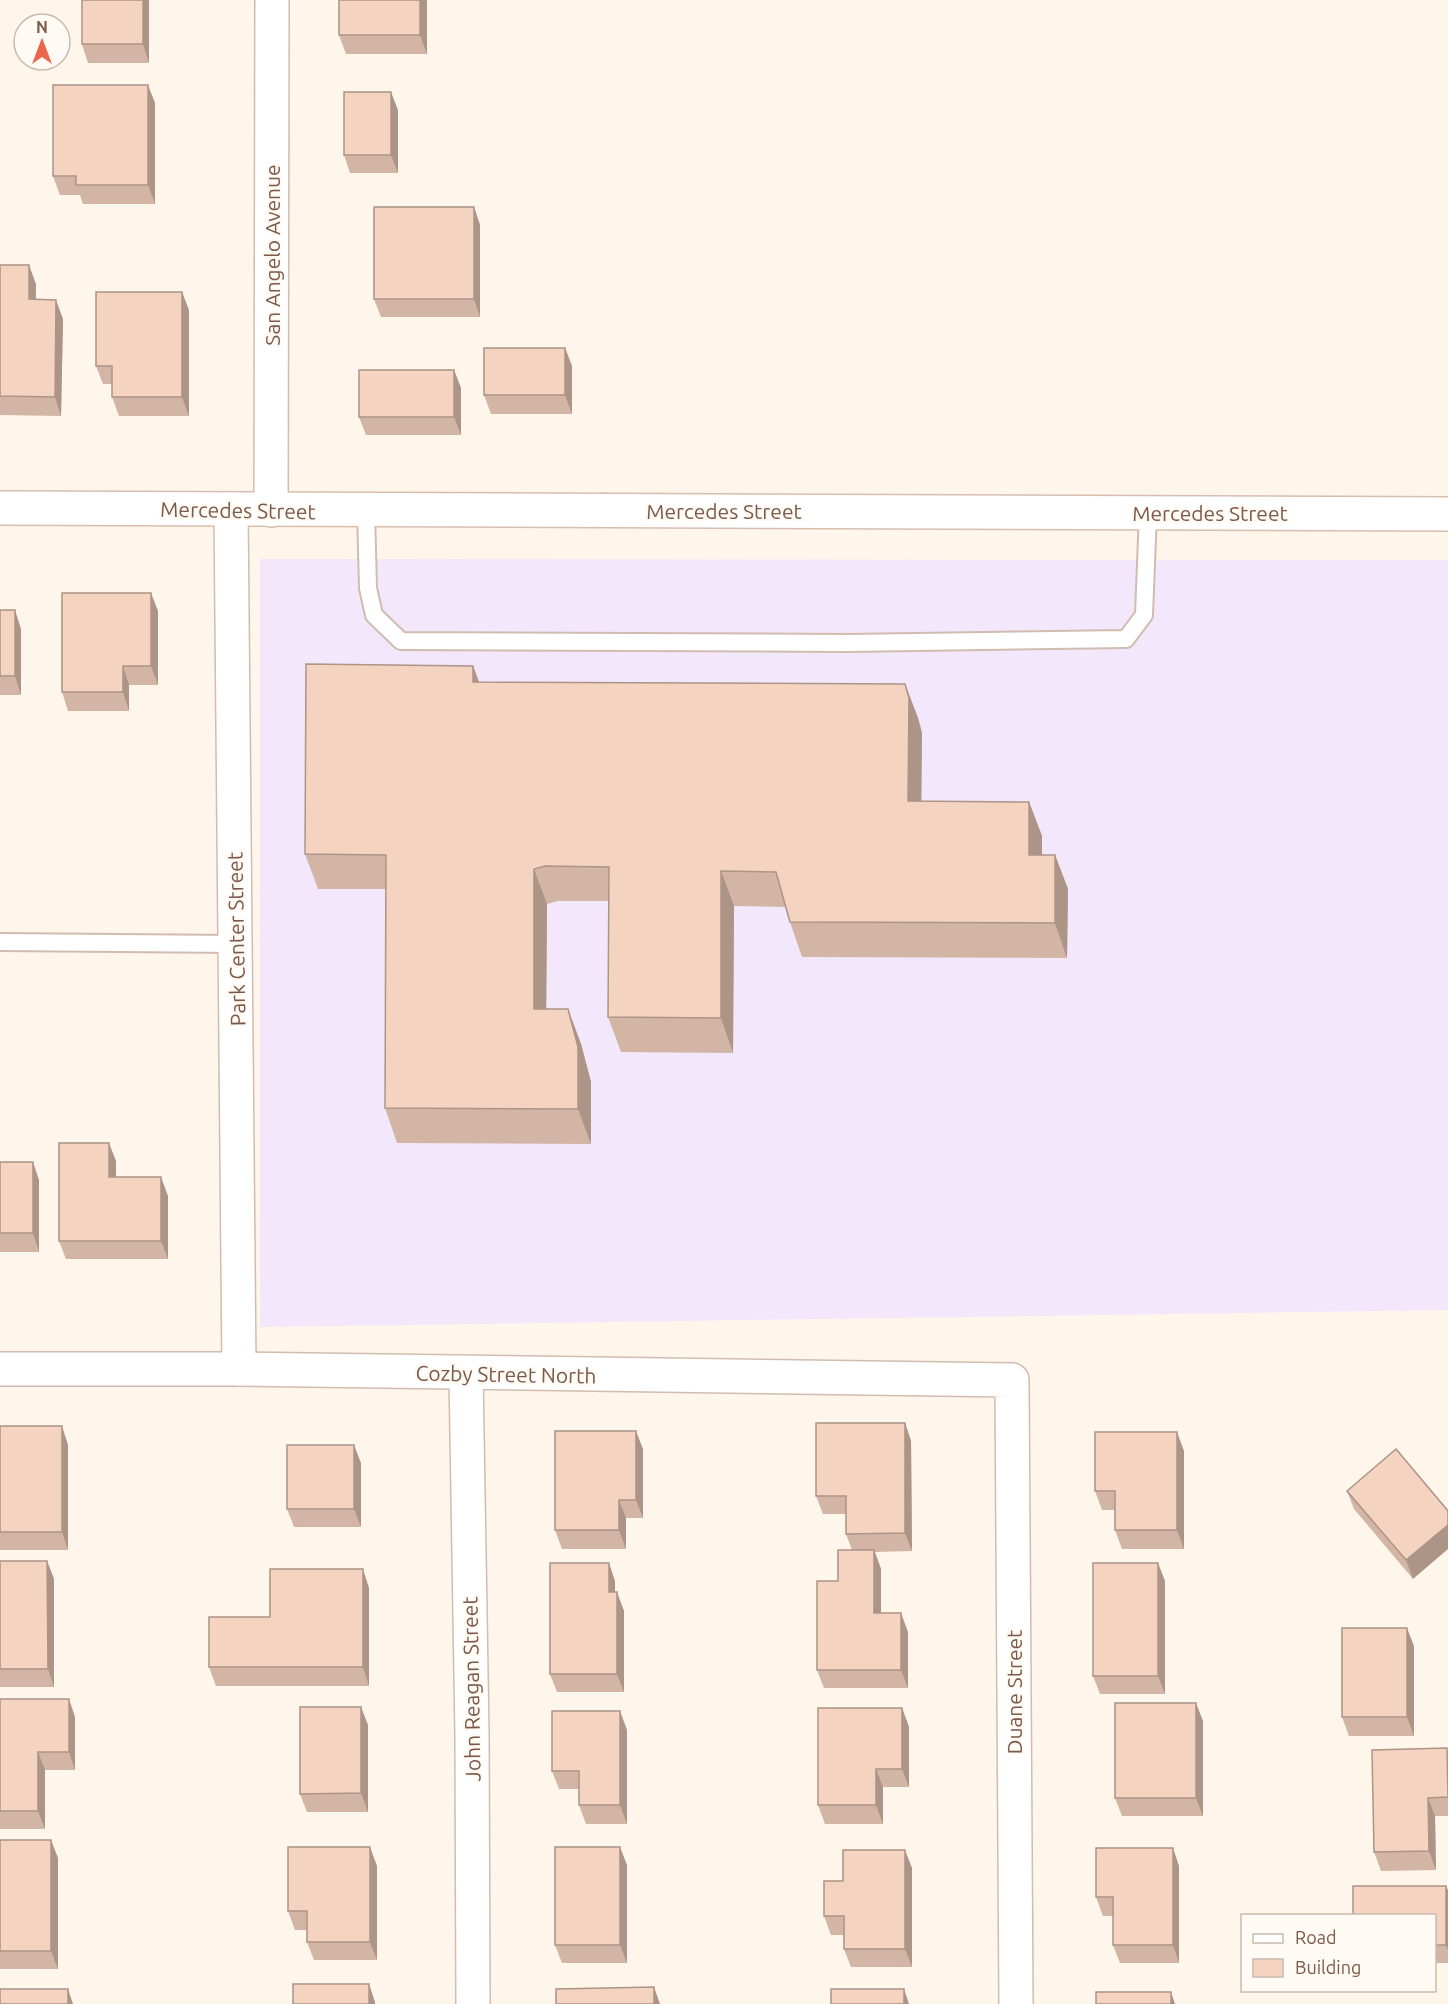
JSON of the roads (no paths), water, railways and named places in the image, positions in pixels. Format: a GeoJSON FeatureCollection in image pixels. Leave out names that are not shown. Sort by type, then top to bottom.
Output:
{"type":"FeatureCollection","features":[{"type":"Feature","properties":{"kind":"street","name":"San Angelo Avenue"},"geometry":{"type":"LineString","coordinates":[[271,510],[272,0]]}},
{"type":"Feature","properties":{"kind":"street","name":"Mercedes Street"},"geometry":{"type":"LineString","coordinates":[[0,508],[1448,514]]}},
{"type":"Feature","properties":{"kind":"street","name":"Park Center Street"},"geometry":{"type":"LineString","coordinates":[[231,509],[239,1369]]}},
{"type":"Feature","properties":{"kind":"street","name":"Cozby Street North"},"geometry":{"type":"LineString","coordinates":[[0,1368],[239,1369],[1012,1380]]}},
{"type":"Feature","properties":{"kind":"street","name":"John Reagan Street"},"geometry":{"type":"LineString","coordinates":[[466,1373],[472,1734],[473,2004]]}},
{"type":"Feature","properties":{"kind":"street","name":"Duane Street"},"geometry":{"type":"LineString","coordinates":[[1012,1380],[1016,2004]]}},
{"type":"Feature","properties":{"kind":"lane"},"geometry":{"type":"LineString","coordinates":[[366,511],[368,588],[374,615],[401,641],[813,643],[1126,639],[1144,615],[1148,513]]}},
{"type":"Feature","properties":{"kind":"lane"},"geometry":{"type":"LineString","coordinates":[[0,942],[236,944]]}}]}
